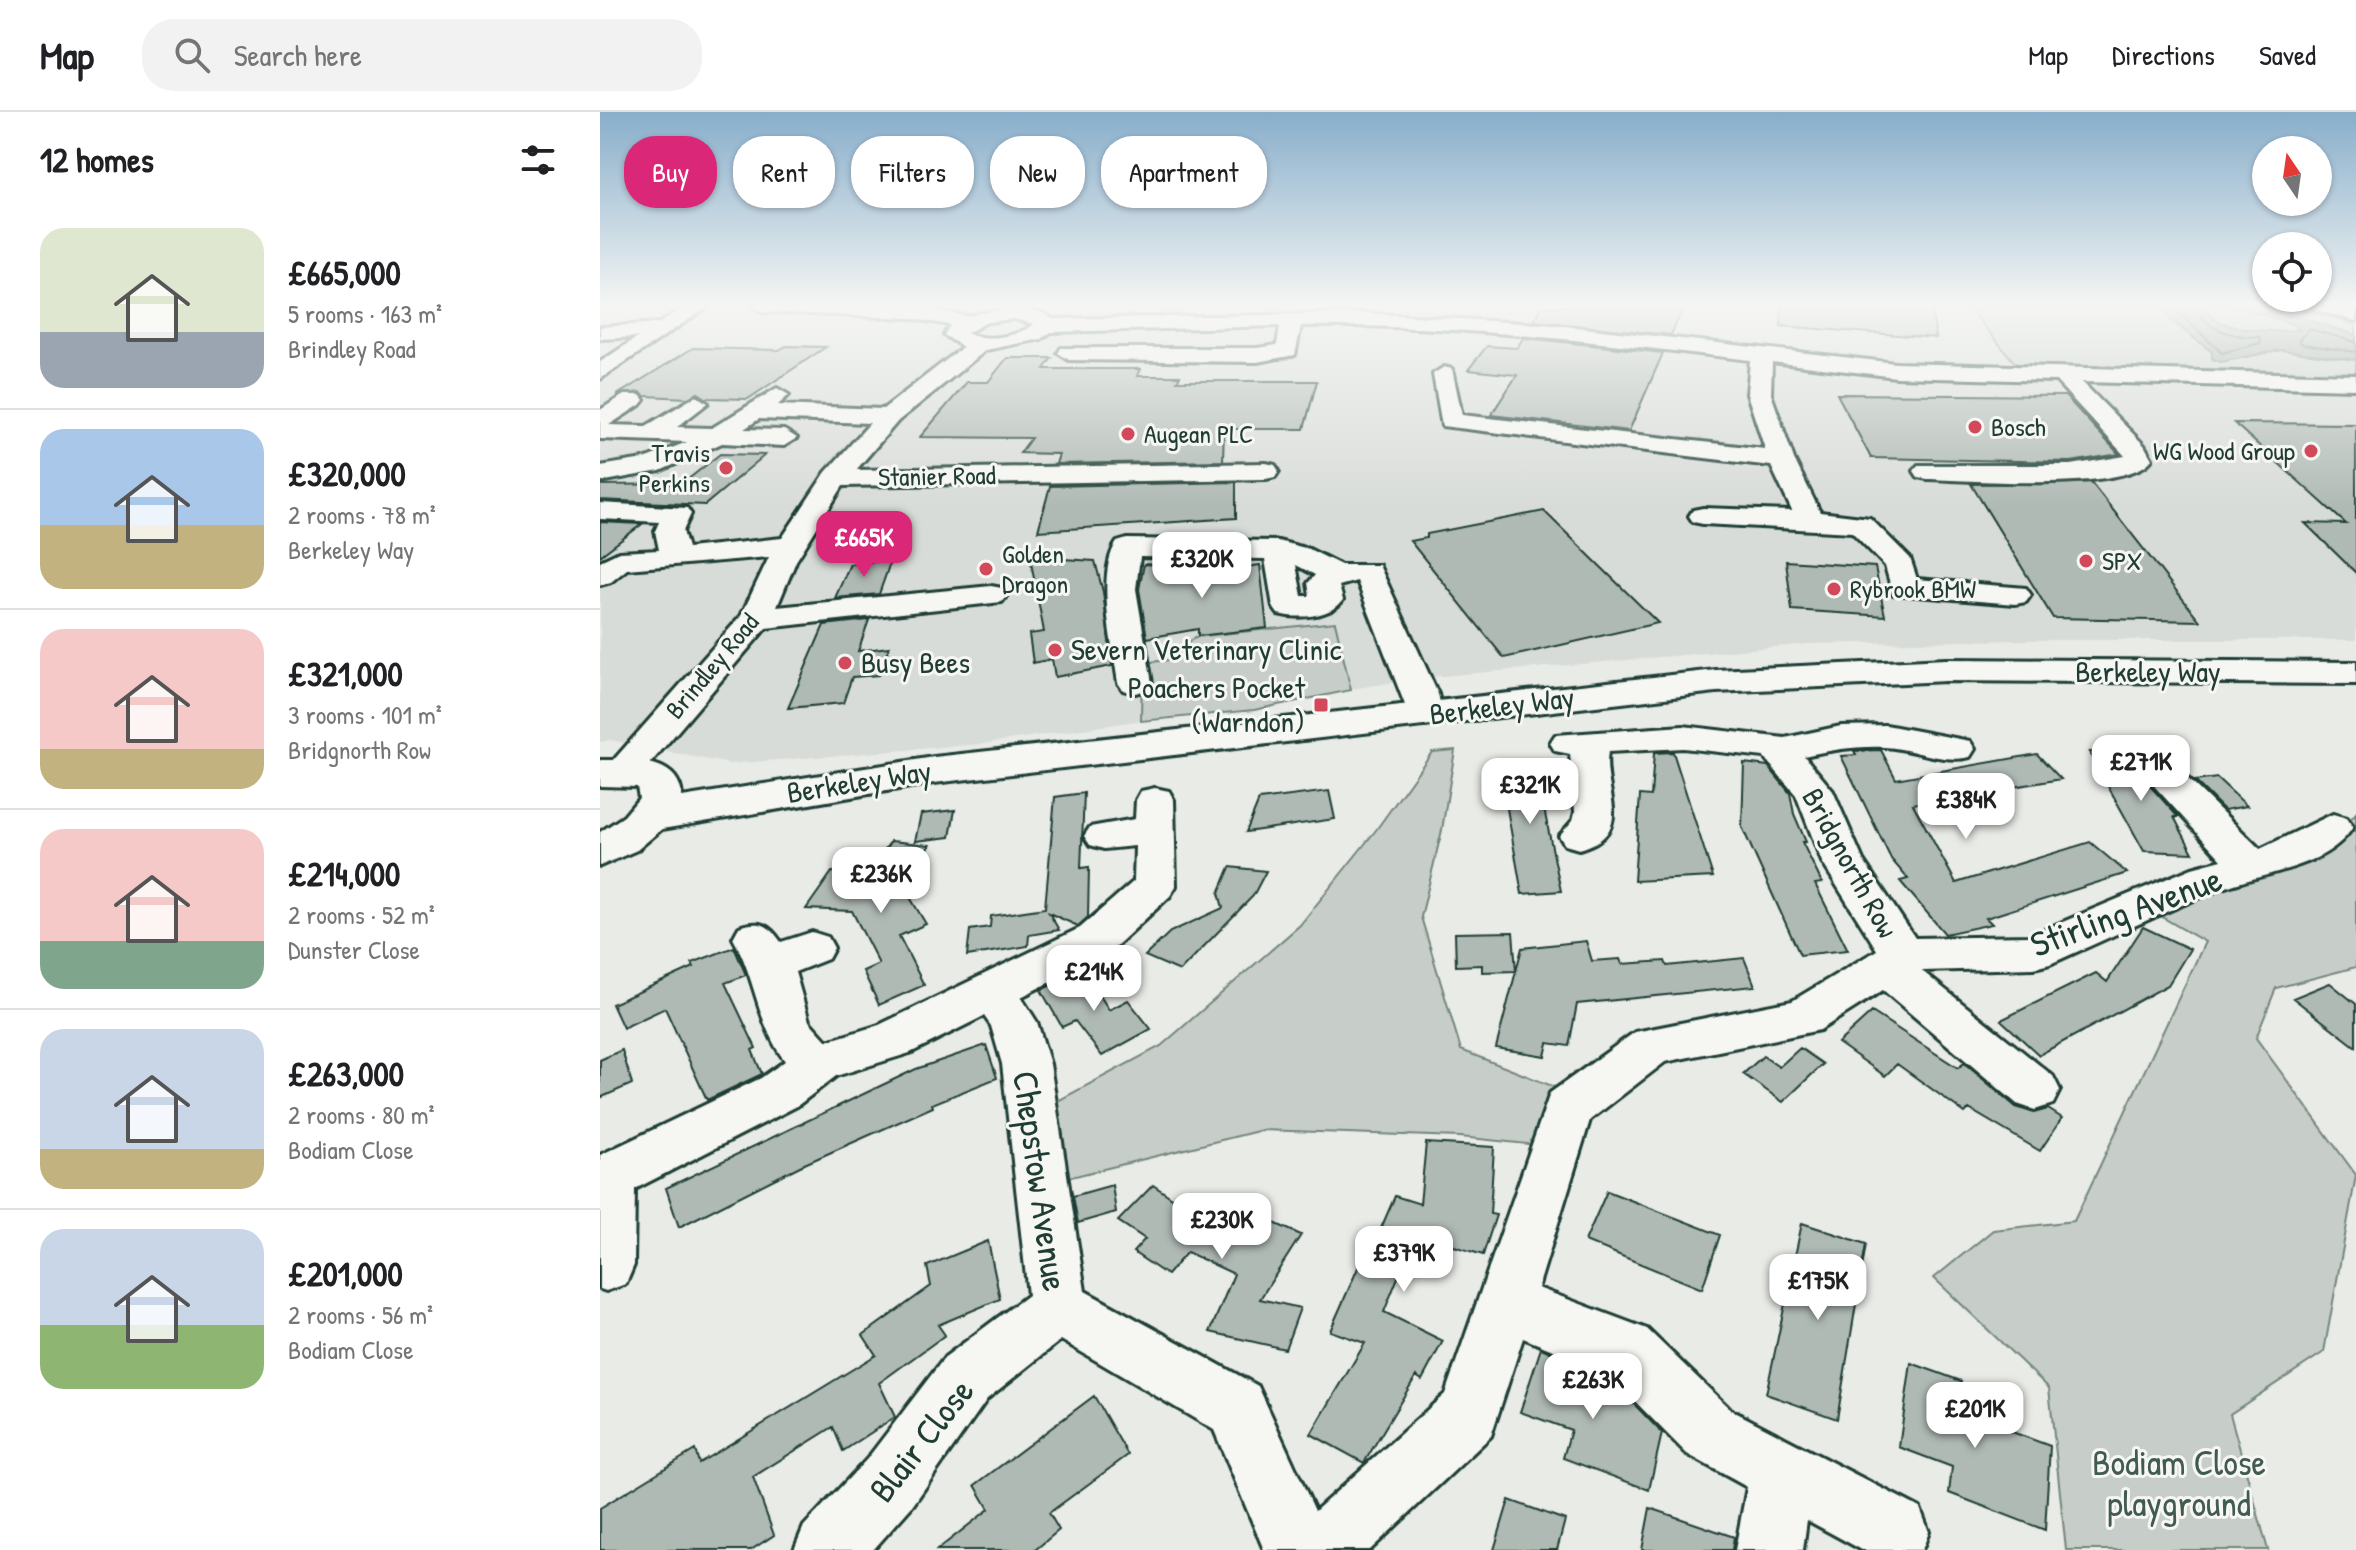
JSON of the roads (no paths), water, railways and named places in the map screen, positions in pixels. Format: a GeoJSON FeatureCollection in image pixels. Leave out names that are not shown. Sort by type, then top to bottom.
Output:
{"type":"FeatureCollection","features":[{"type":"Feature","properties":{"kind":"main road","name":"Berkeley Way"},"geometry":{"type":"LineString","coordinates":[[654,816],[934,770],[1716,681],[1808,674],[1946,670],[2356,673]]}},
{"type":"Feature","properties":{"kind":"main road"},"geometry":{"type":"LineString","coordinates":[[600,851],[640,830],[662,802],[663,790],[656,780],[612,772]]}},
{"type":"Feature","properties":{"kind":"street","name":"Brindley Road"},"geometry":{"type":"LineString","coordinates":[[612,772],[756,619],[791,545],[835,478],[889,416],[933,373]]}},
{"type":"Feature","properties":{"kind":"street"},"geometry":{"type":"LineString","coordinates":[[1760,373],[1759,394],[1781,459],[1810,520]]}},
{"type":"Feature","properties":{"kind":"street"},"geometry":{"type":"LineString","coordinates":[[2025,373],[2356,382]]}},
{"type":"Feature","properties":{"kind":"street"},"geometry":{"type":"LineString","coordinates":[[1444,374],[1451,421],[1781,459]]}},
{"type":"Feature","properties":{"kind":"street"},"geometry":{"type":"LineString","coordinates":[[1927,471],[2086,472],[2131,467],[2139,459],[2135,450],[2062,374]]}},
{"type":"Feature","properties":{"kind":"street"},"geometry":{"type":"LineString","coordinates":[[600,474],[631,472],[683,449],[726,423],[754,412],[777,395]]}},
{"type":"Feature","properties":{"kind":"street"},"geometry":{"type":"LineString","coordinates":[[604,433],[632,400]]}},
{"type":"Feature","properties":{"kind":"street"},"geometry":{"type":"LineString","coordinates":[[604,433],[661,403]]}},
{"type":"Feature","properties":{"kind":"street"},"geometry":{"type":"LineString","coordinates":[[649,435],[696,403]]}},
{"type":"Feature","properties":{"kind":"street"},"geometry":{"type":"LineString","coordinates":[[754,412],[889,416]]}},
{"type":"Feature","properties":{"kind":"street"},"geometry":{"type":"LineString","coordinates":[[726,423],[784,438]]}},
{"type":"Feature","properties":{"kind":"street"},"geometry":{"type":"LineString","coordinates":[[604,433],[649,435],[683,449]]}},
{"type":"Feature","properties":{"kind":"street"},"geometry":{"type":"LineString","coordinates":[[604,433],[683,449]]}},
{"type":"Feature","properties":{"kind":"street"},"geometry":{"type":"LineString","coordinates":[[600,458],[683,449]]}},
{"type":"Feature","properties":{"kind":"street","name":"Stanier Road"},"geometry":{"type":"LineString","coordinates":[[835,478],[1032,486],[1113,473],[1266,471]]}},
{"type":"Feature","properties":{"kind":"street"},"geometry":{"type":"LineString","coordinates":[[600,511],[677,514],[669,531],[675,555]]}},
{"type":"Feature","properties":{"kind":"street"},"geometry":{"type":"LineString","coordinates":[[1703,516],[1860,524],[1899,564],[1904,587],[2015,595]]}},
{"type":"Feature","properties":{"kind":"street"},"geometry":{"type":"LineString","coordinates":[[600,576],[619,561],[675,555],[729,554],[791,545]]}},
{"type":"Feature","properties":{"kind":"street"},"geometry":{"type":"LineString","coordinates":[[1135,683],[1121,589],[1127,548],[1278,550],[1352,572],[1421,694],[1425,715]]}},
{"type":"Feature","properties":{"kind":"street"},"geometry":{"type":"LineString","coordinates":[[1278,550],[1289,607],[1321,604],[1327,600],[1323,583],[1352,572]]}},
{"type":"Feature","properties":{"kind":"street"},"geometry":{"type":"LineString","coordinates":[[756,619],[991,595]]}},
{"type":"Feature","properties":{"kind":"street"},"geometry":{"type":"LineString","coordinates":[[1601,825],[1588,758],[1580,742],[1683,737],[1775,747],[1779,751],[1841,737],[1886,736],[1957,749]]}},
{"type":"Feature","properties":{"kind":"street","name":"Bridgnorth Row"},"geometry":{"type":"LineString","coordinates":[[1779,751],[1814,791],[1843,862],[1894,961],[2035,1090]]}},
{"type":"Feature","properties":{"kind":"street"},"geometry":{"type":"LineString","coordinates":[[2164,776],[2269,861]]}},
{"type":"Feature","properties":{"kind":"street"},"geometry":{"type":"LineString","coordinates":[[606,1265],[605,1179],[779,1092],[820,1062],[893,1040],[993,993],[1096,939],[1155,886],[1155,815],[1104,836]]}},
{"type":"Feature","properties":{"kind":"street","name":"Stirling Avenue"},"geometry":{"type":"LineString","coordinates":[[1894,961],[2034,952],[2207,878],[2269,861],[2333,827]]}},
{"type":"Feature","properties":{"kind":"street"},"geometry":{"type":"LineString","coordinates":[[780,950],[787,1029],[802,1051],[820,1062]]}},
{"type":"Feature","properties":{"kind":"street"},"geometry":{"type":"LineString","coordinates":[[1321,1550],[1469,1414],[1568,1108],[1652,1045],[1803,1017],[1894,961]]}},
{"type":"Feature","properties":{"kind":"street","name":"Chepstow Avenue"},"geometry":{"type":"LineString","coordinates":[[993,993],[1013,1022],[1026,1064],[1058,1307],[1236,1408],[1298,1550]]}},
{"type":"Feature","properties":{"kind":"street"},"geometry":{"type":"LineString","coordinates":[[1506,1304],[1626,1350],[1709,1432],[1896,1532]]}},
{"type":"Feature","properties":{"kind":"street","name":"Blair Close"},"geometry":{"type":"LineString","coordinates":[[828,1550],[890,1482],[966,1378],[1058,1307]]}},
{"type":"Feature","properties":{"kind":"street"},"geometry":{"type":"LineString","coordinates":[[1769,1550],[1782,1471]]}},
{"type":"Feature","properties":{"kind":"place","name":"Bosch"},"geometry":{"type":"Point","coordinates":[1975,427]}},
{"type":"Feature","properties":{"kind":"place","name":"Augean PLC"},"geometry":{"type":"Point","coordinates":[1128,434]}},
{"type":"Feature","properties":{"kind":"place","name":"WG Wood Group"},"geometry":{"type":"Point","coordinates":[2311,451]}},
{"type":"Feature","properties":{"kind":"place","name":"Travis Perkins"},"geometry":{"type":"Point","coordinates":[726,468]}},
{"type":"Feature","properties":{"kind":"place","name":"SPX"},"geometry":{"type":"Point","coordinates":[2086,561]}},
{"type":"Feature","properties":{"kind":"place","name":"Golden Dragon"},"geometry":{"type":"Point","coordinates":[986,569]}},
{"type":"Feature","properties":{"kind":"place","name":"Rybrook BMW"},"geometry":{"type":"Point","coordinates":[1834,589]}},
{"type":"Feature","properties":{"kind":"place","name":"Severn Veterinary Clinic"},"geometry":{"type":"Point","coordinates":[1055,650]}},
{"type":"Feature","properties":{"kind":"place","name":"Busy Bees"},"geometry":{"type":"Point","coordinates":[845,663]}},
{"type":"Feature","properties":{"kind":"place","name":"Poachers Pocket (Warndon)"},"geometry":{"type":"Point","coordinates":[1321,705]}},
{"type":"Feature","properties":{"kind":"park label","name":"Bodiam Close playground"},"geometry":{"type":"Point","coordinates":[2179,1482]}}]}
